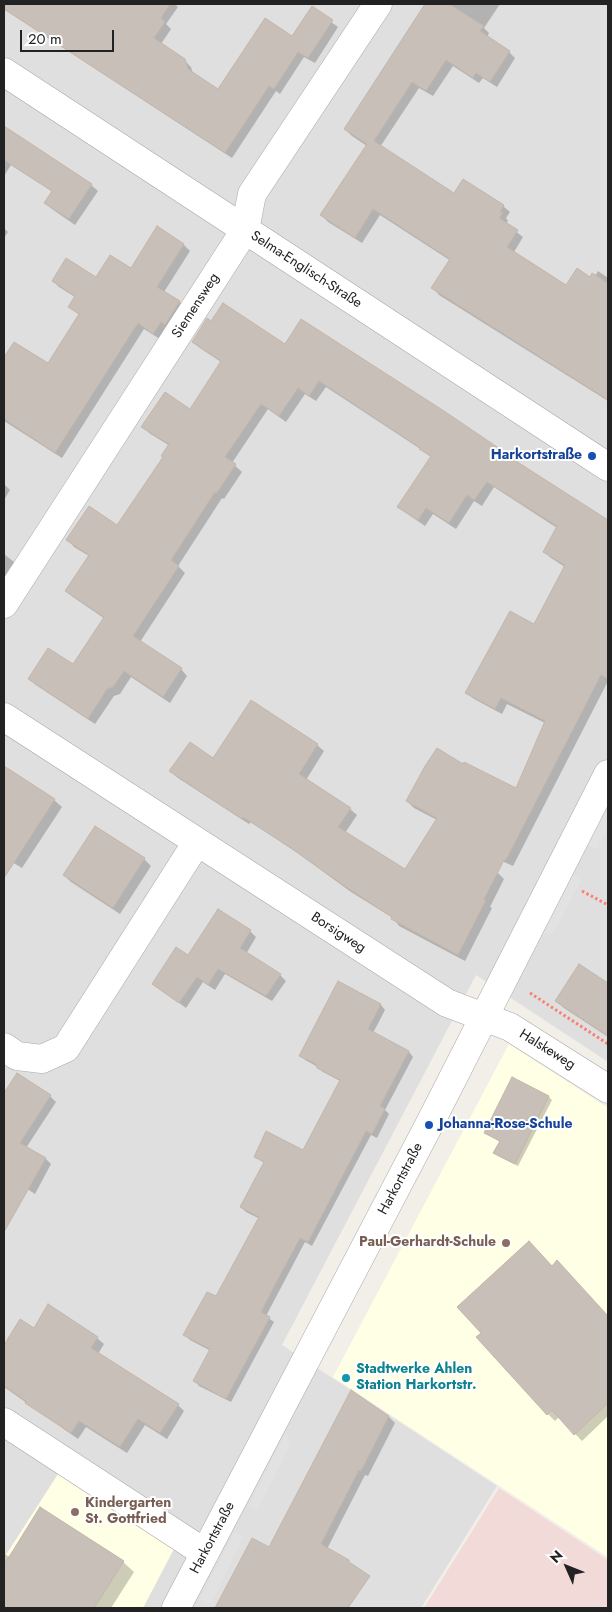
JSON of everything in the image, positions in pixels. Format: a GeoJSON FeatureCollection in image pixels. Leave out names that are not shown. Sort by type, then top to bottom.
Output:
{"type":"FeatureCollection","features":[{"type":"Feature","properties":{"kind":"street","name":"Siemensweg"},"geometry":{"type":"LineString","coordinates":[[4,604],[245,230],[252,194],[378,4]]}},
{"type":"Feature","properties":{"kind":"street","name":"Selma-Englisch-Straße"},"geometry":{"type":"LineString","coordinates":[[4,72],[608,467]]}},
{"type":"Feature","properties":{"kind":"street","name":"Borsigweg"},"geometry":{"type":"LineString","coordinates":[[4,717],[447,1003],[484,1016]]}},
{"type":"Feature","properties":{"kind":"street","name":"Harkortstraße"},"geometry":{"type":"LineString","coordinates":[[176,1608],[429,1125],[608,774]]}},
{"type":"Feature","properties":{"kind":"street"},"geometry":{"type":"LineString","coordinates":[[4,1047],[17,1056],[42,1059],[66,1048],[197,842]]}},
{"type":"Feature","properties":{"kind":"street","name":"Halskeweg"},"geometry":{"type":"LineString","coordinates":[[484,1016],[510,1027],[608,1089]]}},
{"type":"Feature","properties":{"kind":"street"},"geometry":{"type":"LineString","coordinates":[[4,1422],[205,1552]]}},
{"type":"Feature","properties":{"kind":"path"},"geometry":{"type":"LineString","coordinates":[[505,976],[608,1044]]}},
{"type":"Feature","properties":{"kind":"shaded area"},"geometry":{"type":"Polygon","coordinates":[[[4,4],[608,4],[608,1062],[476,975],[282,1345],[497,1486],[421,1608],[4,1608],[4,4]]]}},
{"type":"Feature","properties":{"kind":"shaded area"},"geometry":{"type":"Polygon","coordinates":[[[608,801],[608,827],[597,850],[585,844],[608,801]]]}},
{"type":"Feature","properties":{"kind":"shaded area"},"geometry":{"type":"Polygon","coordinates":[[[572,874],[582,879],[553,934],[541,934],[572,874]]]}},
{"type":"Feature","properties":{"kind":"shaded area","name":"Paul-Gerhardt-Schule"},"geometry":{"type":"Polygon","coordinates":[[[509,1044],[608,1108],[608,1557],[333,1377],[509,1044]]]}},
{"type":"Feature","properties":{"kind":"shaded area"},"geometry":{"type":"Polygon","coordinates":[[[286,1432],[291,1444],[257,1511],[249,1506],[286,1432]]]}},
{"type":"Feature","properties":{"kind":"shaded area","name":"Kindergarten St. Gottfried"},"geometry":{"type":"Polygon","coordinates":[[[58,1474],[174,1549],[143,1608],[4,1608],[4,1558],[58,1474]]]}},
{"type":"Feature","properties":{"kind":"shaded area"},"geometry":{"type":"Polygon","coordinates":[[[499,1488],[608,1560],[608,1608],[424,1608],[499,1488]]]}},
{"type":"Feature","properties":{"kind":"shaded area"},"geometry":{"type":"Polygon","coordinates":[[[235,1532],[244,1536],[211,1604],[200,1599],[235,1532]]]}},
{"type":"Feature","properties":{"kind":"building"},"geometry":{"type":"Polygon","coordinates":[[[4,4],[170,4],[161,18],[165,22],[154,38],[185,59],[188,69],[218,89],[265,18],[292,36],[312,6],[333,20],[308,58],[298,52],[274,89],[269,86],[225,153],[4,9],[4,4]]]}},
{"type":"Feature","properties":{"kind":"building"},"geometry":{"type":"Polygon","coordinates":[[[425,4],[449,4],[484,26],[480,31],[510,51],[490,82],[476,73],[473,78],[446,60],[426,91],[412,82],[374,141],[454,193],[463,179],[504,205],[500,212],[503,213],[499,218],[518,230],[507,247],[566,285],[577,268],[590,277],[592,273],[608,283],[608,400],[431,288],[450,259],[373,209],[355,238],[320,215],[367,144],[344,129],[425,4]]]}},
{"type":"Feature","properties":{"kind":"building"},"geometry":{"type":"Polygon","coordinates":[[[4,126],[92,184],[69,219],[44,203],[52,191],[4,160],[4,126]]]}},
{"type":"Feature","properties":{"kind":"building"},"geometry":{"type":"Polygon","coordinates":[[[157,226],[184,244],[157,287],[180,301],[165,325],[161,322],[153,334],[138,323],[55,453],[4,419],[4,357],[14,342],[48,363],[79,314],[68,307],[75,296],[52,281],[66,258],[96,277],[110,255],[131,268],[157,226]]]}},
{"type":"Feature","properties":{"kind":"building"},"geometry":{"type":"Polygon","coordinates":[[[223,303],[285,344],[301,319],[608,520],[608,679],[601,675],[484,899],[486,900],[458,955],[391,919],[392,917],[291,848],[243,817],[242,819],[169,771],[190,742],[213,758],[251,700],[318,744],[299,774],[351,808],[338,827],[405,869],[437,818],[406,801],[437,748],[463,764],[464,762],[516,788],[545,721],[501,698],[495,709],[465,693],[510,611],[534,624],[565,565],[543,552],[557,526],[487,482],[474,500],[467,495],[449,523],[426,508],[418,520],[397,507],[431,456],[319,381],[309,396],[298,388],[279,416],[261,404],[225,457],[236,464],[217,493],[215,492],[171,560],[179,566],[133,636],[182,668],[163,697],[124,671],[113,687],[107,689],[88,719],[28,679],[48,648],[73,664],[104,617],[65,591],[89,555],[66,540],[89,506],[117,525],[163,457],[161,456],[169,444],[141,427],[165,392],[190,409],[221,361],[192,342],[207,318],[211,321],[223,303]]]}},
{"type":"Feature","properties":{"kind":"building"},"geometry":{"type":"Polygon","coordinates":[[[4,766],[55,799],[4,878],[4,766]]]}},
{"type":"Feature","properties":{"kind":"building"},"geometry":{"type":"Polygon","coordinates":[[[95,826],[145,858],[113,908],[63,875],[95,826]]]}},
{"type":"Feature","properties":{"kind":"building"},"geometry":{"type":"Polygon","coordinates":[[[218,909],[251,930],[240,948],[281,974],[266,996],[218,969],[208,985],[197,977],[179,1003],[152,984],[176,947],[188,955],[218,909]]]}},
{"type":"Feature","properties":{"kind":"building"},"geometry":{"type":"Polygon","coordinates":[[[579,964],[608,983],[608,1036],[555,1001],[579,964]]]}},
{"type":"Feature","properties":{"kind":"building"},"geometry":{"type":"Polygon","coordinates":[[[338,981],[381,1004],[368,1029],[409,1051],[380,1106],[385,1109],[372,1134],[366,1131],[308,1242],[300,1238],[278,1279],[261,1312],[270,1317],[226,1399],[193,1381],[210,1349],[183,1335],[207,1292],[216,1296],[259,1217],[240,1207],[264,1162],[254,1157],[266,1131],[303,1150],[340,1080],[317,1068],[316,1064],[299,1056],[338,981]]]}},
{"type":"Feature","properties":{"kind":"building"},"geometry":{"type":"Polygon","coordinates":[[[17,1073],[51,1095],[20,1143],[46,1158],[4,1232],[4,1093],[17,1073]]]}},
{"type":"Feature","properties":{"kind":"building"},"geometry":{"type":"Polygon","coordinates":[[[512,1077],[549,1096],[515,1164],[493,1153],[500,1141],[484,1133],[512,1077]]]}},
{"type":"Feature","properties":{"kind":"building"},"geometry":{"type":"Polygon","coordinates":[[[529,1241],[552,1266],[557,1260],[608,1316],[608,1403],[574,1435],[552,1410],[547,1415],[476,1337],[481,1333],[457,1307],[529,1241]]]}},
{"type":"Feature","properties":{"kind":"building"},"geometry":{"type":"Polygon","coordinates":[[[48,1304],[98,1337],[91,1348],[179,1404],[160,1433],[138,1419],[120,1447],[79,1421],[71,1433],[25,1403],[26,1401],[4,1386],[4,1345],[20,1319],[34,1328],[48,1304]]]}},
{"type":"Feature","properties":{"kind":"building"},"geometry":{"type":"Polygon","coordinates":[[[351,1390],[389,1416],[321,1544],[349,1560],[349,1562],[370,1576],[348,1608],[215,1608],[252,1538],[269,1547],[351,1390]]]}},
{"type":"Feature","properties":{"kind":"building"},"geometry":{"type":"Polygon","coordinates":[[[40,1507],[124,1561],[94,1608],[4,1608],[4,1565],[40,1507]]]}},
{"type":"Feature","properties":{"kind":"place","name":"Harkortstraße"},"geometry":{"type":"Point","coordinates":[592,456]}},
{"type":"Feature","properties":{"kind":"place","name":"Johanna-Rose-Schule"},"geometry":{"type":"Point","coordinates":[429,1125]}},
{"type":"Feature","properties":{"kind":"place","name":"Paul-Gerhardt-Schule"},"geometry":{"type":"Point","coordinates":[506,1243]}},
{"type":"Feature","properties":{"kind":"place","name":"Stadtwerke Ahlen Station Harkortstr."},"geometry":{"type":"Point","coordinates":[346,1378]}},
{"type":"Feature","properties":{"kind":"place","name":"Kindergarten St. Gottfried"},"geometry":{"type":"Point","coordinates":[75,1512]}}]}
